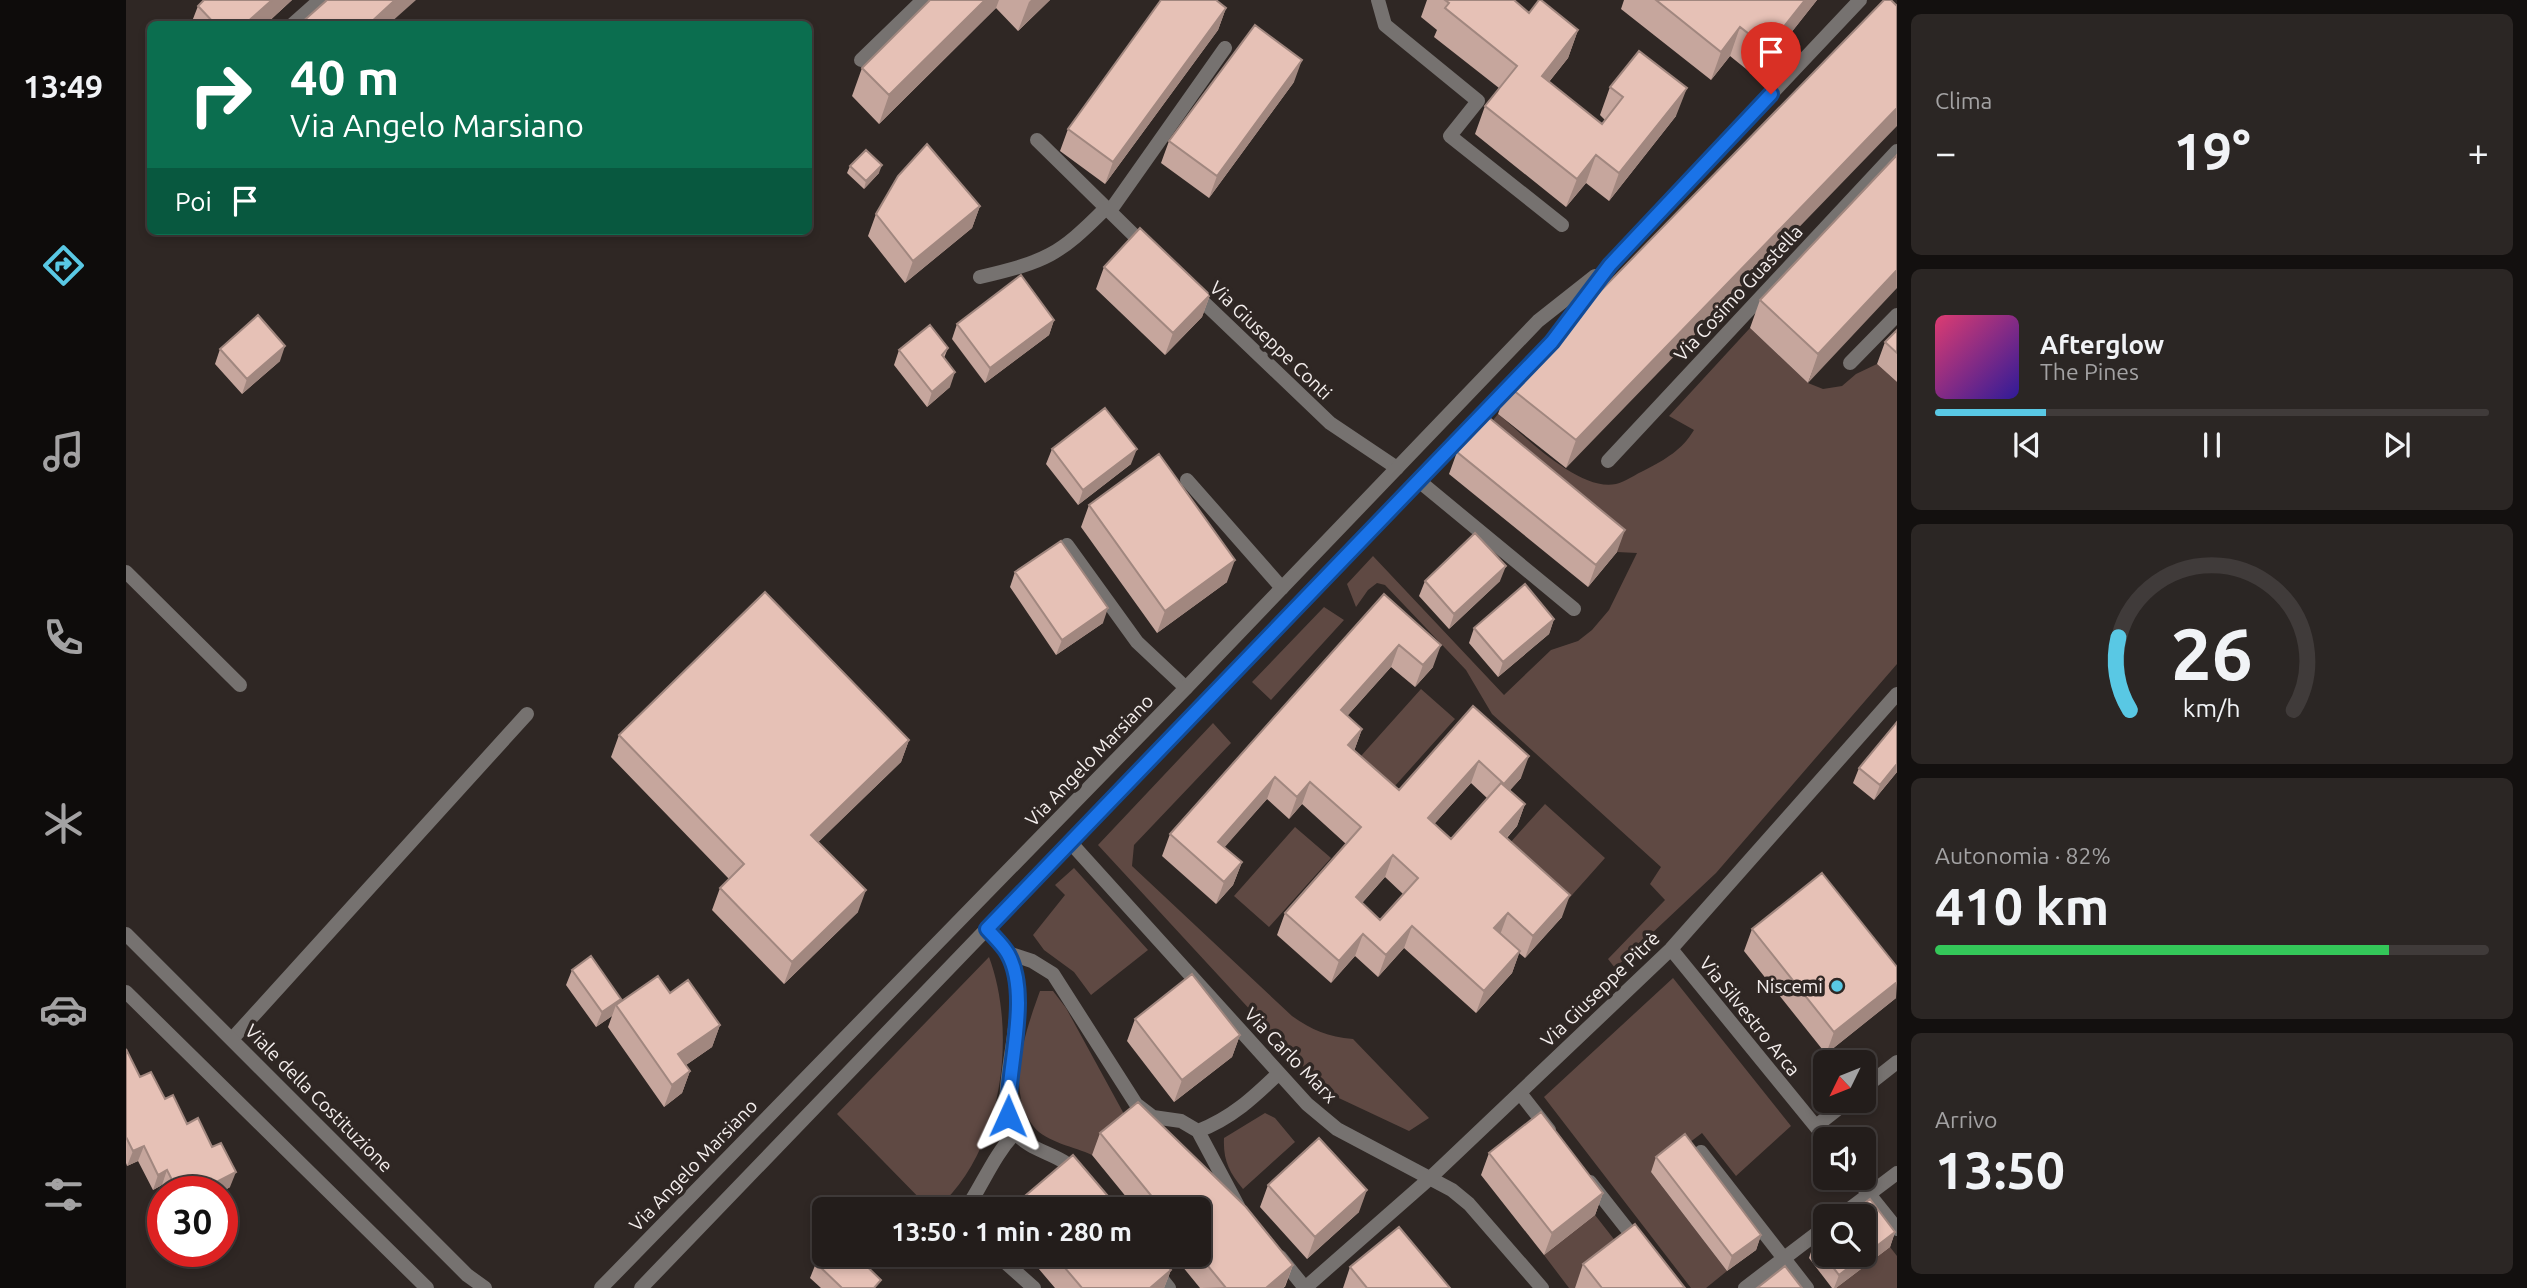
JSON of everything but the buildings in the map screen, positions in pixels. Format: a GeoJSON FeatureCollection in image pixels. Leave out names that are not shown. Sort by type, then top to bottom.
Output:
{"type":"FeatureCollection","features":[{"type":"Feature","properties":{"kind":"street"},"geometry":{"type":"LineString","coordinates":[[296,21],[320,0]]}},
{"type":"Feature","properties":{"kind":"street"},"geometry":{"type":"LineString","coordinates":[[861,60],[923,0]]}},
{"type":"Feature","properties":{"kind":"street"},"geometry":{"type":"LineString","coordinates":[[1378,0],[1385,25],[1478,101],[1450,136],[1562,225]]}},
{"type":"Feature","properties":{"kind":"street","name":"Via Angelo Marsiano"},"geometry":{"type":"LineString","coordinates":[[641,1288],[1552,342],[1610,265],[1860,0]]}},
{"type":"Feature","properties":{"kind":"street"},"geometry":{"type":"LineString","coordinates":[[980,277],[1051,257],[1071,243],[1108,209],[1225,48]]}},
{"type":"Feature","properties":{"kind":"street"},"geometry":{"type":"LineString","coordinates":[[1037,140],[1159,260]]}},
{"type":"Feature","properties":{"kind":"street","name":"Via Cosimo Guastella"},"geometry":{"type":"LineString","coordinates":[[1608,461],[1897,151]]}},
{"type":"Feature","properties":{"kind":"street","name":"Via Angelo Marsiano"},"geometry":{"type":"LineString","coordinates":[[601,1288],[1186,688],[1538,321],[1610,265]]}},
{"type":"Feature","properties":{"kind":"street","name":"Via Giuseppe Conti"},"geometry":{"type":"LineString","coordinates":[[1188,288],[1330,423],[1397,468]]}},
{"type":"Feature","properties":{"kind":"street"},"geometry":{"type":"LineString","coordinates":[[1850,363],[1897,315]]}},
{"type":"Feature","properties":{"kind":"street"},"geometry":{"type":"LineString","coordinates":[[1187,480],[1282,587]]}},
{"type":"Feature","properties":{"kind":"street"},"geometry":{"type":"LineString","coordinates":[[1419,481],[1574,609]]}},
{"type":"Feature","properties":{"kind":"street"},"geometry":{"type":"LineString","coordinates":[[1067,545],[1138,642],[1186,688]]}},
{"type":"Feature","properties":{"kind":"street"},"geometry":{"type":"LineString","coordinates":[[126,572],[240,685]]}},
{"type":"Feature","properties":{"kind":"street","name":"Via Giuseppe Pitrè"},"geometry":{"type":"LineString","coordinates":[[1305,1288],[1429,1179],[1671,950],[1897,694]]}},
{"type":"Feature","properties":{"kind":"street"},"geometry":{"type":"LineString","coordinates":[[233,1038],[527,713]]}},
{"type":"Feature","properties":{"kind":"street","name":"Via Carlo Marx"},"geometry":{"type":"LineString","coordinates":[[1070,842],[1307,1104],[1337,1129],[1469,1204],[1542,1288]]}},
{"type":"Feature","properties":{"kind":"street"},"geometry":{"type":"LineString","coordinates":[[987,929],[1008,953],[1016,975],[1017,1012],[1008,1091],[1008,1116],[1015,1133],[1034,1148],[1069,1162],[1084,1181]]}},
{"type":"Feature","properties":{"kind":"street","name":"Viale della Costituzione"},"geometry":{"type":"LineString","coordinates":[[126,934],[233,1038],[467,1275],[485,1288]]}},
{"type":"Feature","properties":{"kind":"street","name":"Via Silvestro Arca"},"geometry":{"type":"LineString","coordinates":[[1671,950],[1816,1126]]}},
{"type":"Feature","properties":{"kind":"street"},"geometry":{"type":"LineString","coordinates":[[1008,953],[1032,961],[1053,974],[1136,1104],[1153,1117],[1181,1121],[1198,1131],[1245,1215]]}},
{"type":"Feature","properties":{"kind":"street"},"geometry":{"type":"LineString","coordinates":[[126,992],[427,1288]]}},
{"type":"Feature","properties":{"kind":"street"},"geometry":{"type":"LineString","coordinates":[[1876,1079],[1897,1062]]}},
{"type":"Feature","properties":{"kind":"street"},"geometry":{"type":"LineString","coordinates":[[1198,1131],[1220,1123],[1244,1107],[1279,1073]]}},
{"type":"Feature","properties":{"kind":"street"},"geometry":{"type":"LineString","coordinates":[[1520,1093],[1563,1147]]}},
{"type":"Feature","properties":{"kind":"street"},"geometry":{"type":"LineString","coordinates":[[1816,1126],[1833,1113]]}},
{"type":"Feature","properties":{"kind":"street"},"geometry":{"type":"LineString","coordinates":[[973,1197],[987,1177],[998,1151],[1015,1133]]}},
{"type":"Feature","properties":{"kind":"street"},"geometry":{"type":"LineString","coordinates":[[1701,1152],[1807,1288]]}},
{"type":"Feature","properties":{"kind":"street"},"geometry":{"type":"LineString","coordinates":[[1580,1169],[1648,1255]]}},
{"type":"Feature","properties":{"kind":"street"},"geometry":{"type":"LineString","coordinates":[[1856,1204],[1897,1173]]}},
{"type":"Feature","properties":{"kind":"street"},"geometry":{"type":"LineString","coordinates":[[1866,1190],[1897,1229]]}},
{"type":"Feature","properties":{"kind":"street"},"geometry":{"type":"LineString","coordinates":[[1745,1288],[1813,1236]]}},
{"type":"Feature","properties":{"kind":"street"},"geometry":{"type":"LineString","coordinates":[[1271,1246],[1305,1288]]}},
{"type":"Feature","properties":{"kind":"street"},"geometry":{"type":"LineString","coordinates":[[1010,1267],[1034,1288]]}},
{"type":"Feature","properties":{"kind":"street"},"geometry":{"type":"LineString","coordinates":[[1152,1267],[1169,1288]]}},
{"type":"Feature","properties":{"kind":"shaded area"},"geometry":{"type":"Polygon","coordinates":[[[1750,328],[1808,383],[1823,389],[1842,386],[1856,374],[1877,364],[1897,382],[1897,664],[1716,873],[1615,968],[1608,959],[1665,900],[1650,884],[1661,867],[1492,714],[1466,670],[1385,585],[1377,583],[1368,590],[1356,607],[1347,584],[1373,556],[1504,695],[1551,650],[1578,641],[1592,630],[1609,610],[1637,553],[1617,552],[1479,438],[1498,414],[1553,460],[1586,480],[1601,484],[1623,482],[1667,458],[1689,437],[1694,430],[1669,416],[1750,328]]]}},
{"type":"Feature","properties":{"kind":"shaded area"},"geometry":{"type":"Polygon","coordinates":[[[1324,607],[1344,620],[1271,700],[1252,682],[1324,607]]]}},
{"type":"Feature","properties":{"kind":"shaded area"},"geometry":{"type":"Polygon","coordinates":[[[1421,689],[1455,719],[1394,787],[1361,756],[1421,689]]]}},
{"type":"Feature","properties":{"kind":"shaded area"},"geometry":{"type":"Polygon","coordinates":[[[1213,723],[1231,743],[1134,845],[1132,866],[1292,1016],[1321,1032],[1353,1039],[1429,1118],[1409,1131],[1326,1092],[1098,845],[1213,723]]]}},
{"type":"Feature","properties":{"kind":"shaded area"},"geometry":{"type":"Polygon","coordinates":[[[1545,804],[1605,858],[1564,904],[1509,844],[1545,804]]]}},
{"type":"Feature","properties":{"kind":"shaded area"},"geometry":{"type":"Polygon","coordinates":[[[1295,827],[1331,858],[1269,927],[1234,896],[1295,827]]]}},
{"type":"Feature","properties":{"kind":"shaded area"},"geometry":{"type":"Polygon","coordinates":[[[1074,868],[1148,950],[1091,995],[1074,972],[1044,950],[1033,935],[1065,895],[1055,885],[1074,868]]]}},
{"type":"Feature","properties":{"kind":"shaded area"},"geometry":{"type":"Polygon","coordinates":[[[989,957],[998,988],[1002,1021],[998,1091],[989,1125],[976,1157],[947,1197],[918,1197],[837,1114],[989,957]]]}},
{"type":"Feature","properties":{"kind":"shaded area"},"geometry":{"type":"Polygon","coordinates":[[[1673,978],[1791,1126],[1736,1176],[1702,1133],[1651,1172],[1727,1271],[1706,1288],[1691,1288],[1544,1097],[1673,978]]]}},
{"type":"Feature","properties":{"kind":"shaded area"},"geometry":{"type":"Polygon","coordinates":[[[1040,991],[1053,991],[1066,1008],[1130,1125],[1092,1155],[1046,1137],[1034,1127],[1025,1112],[1020,1096],[1020,1060],[1040,991]]]}},
{"type":"Feature","properties":{"kind":"shaded area"},"geometry":{"type":"Polygon","coordinates":[[[1265,1113],[1275,1118],[1295,1142],[1243,1189],[1228,1165],[1224,1138],[1265,1113]]]}},
{"type":"Feature","properties":{"kind":"shaded area"},"geometry":{"type":"Polygon","coordinates":[[[1595,1215],[1624,1252],[1579,1288],[1569,1288],[1544,1255],[1595,1215]]]}},
{"type":"Feature","properties":{"kind":"shaded area"},"geometry":{"type":"Polygon","coordinates":[[[1890,1247],[1897,1256],[1897,1288],[1836,1288],[1864,1267],[1876,1267],[1876,1258],[1890,1247]]]}},
{"type":"Feature","properties":{"kind":"place","name":"Niscemi"},"geometry":{"type":"Point","coordinates":[1837,986]}},
{"type":"Feature","properties":{"kind":"route"},"geometry":{"type":"LineString","coordinates":[[1008,1116],[1008,1091],[1017,1012],[1016,975],[1008,953],[987,929],[1552,342],[1610,265],[1771,94]]}}]}
